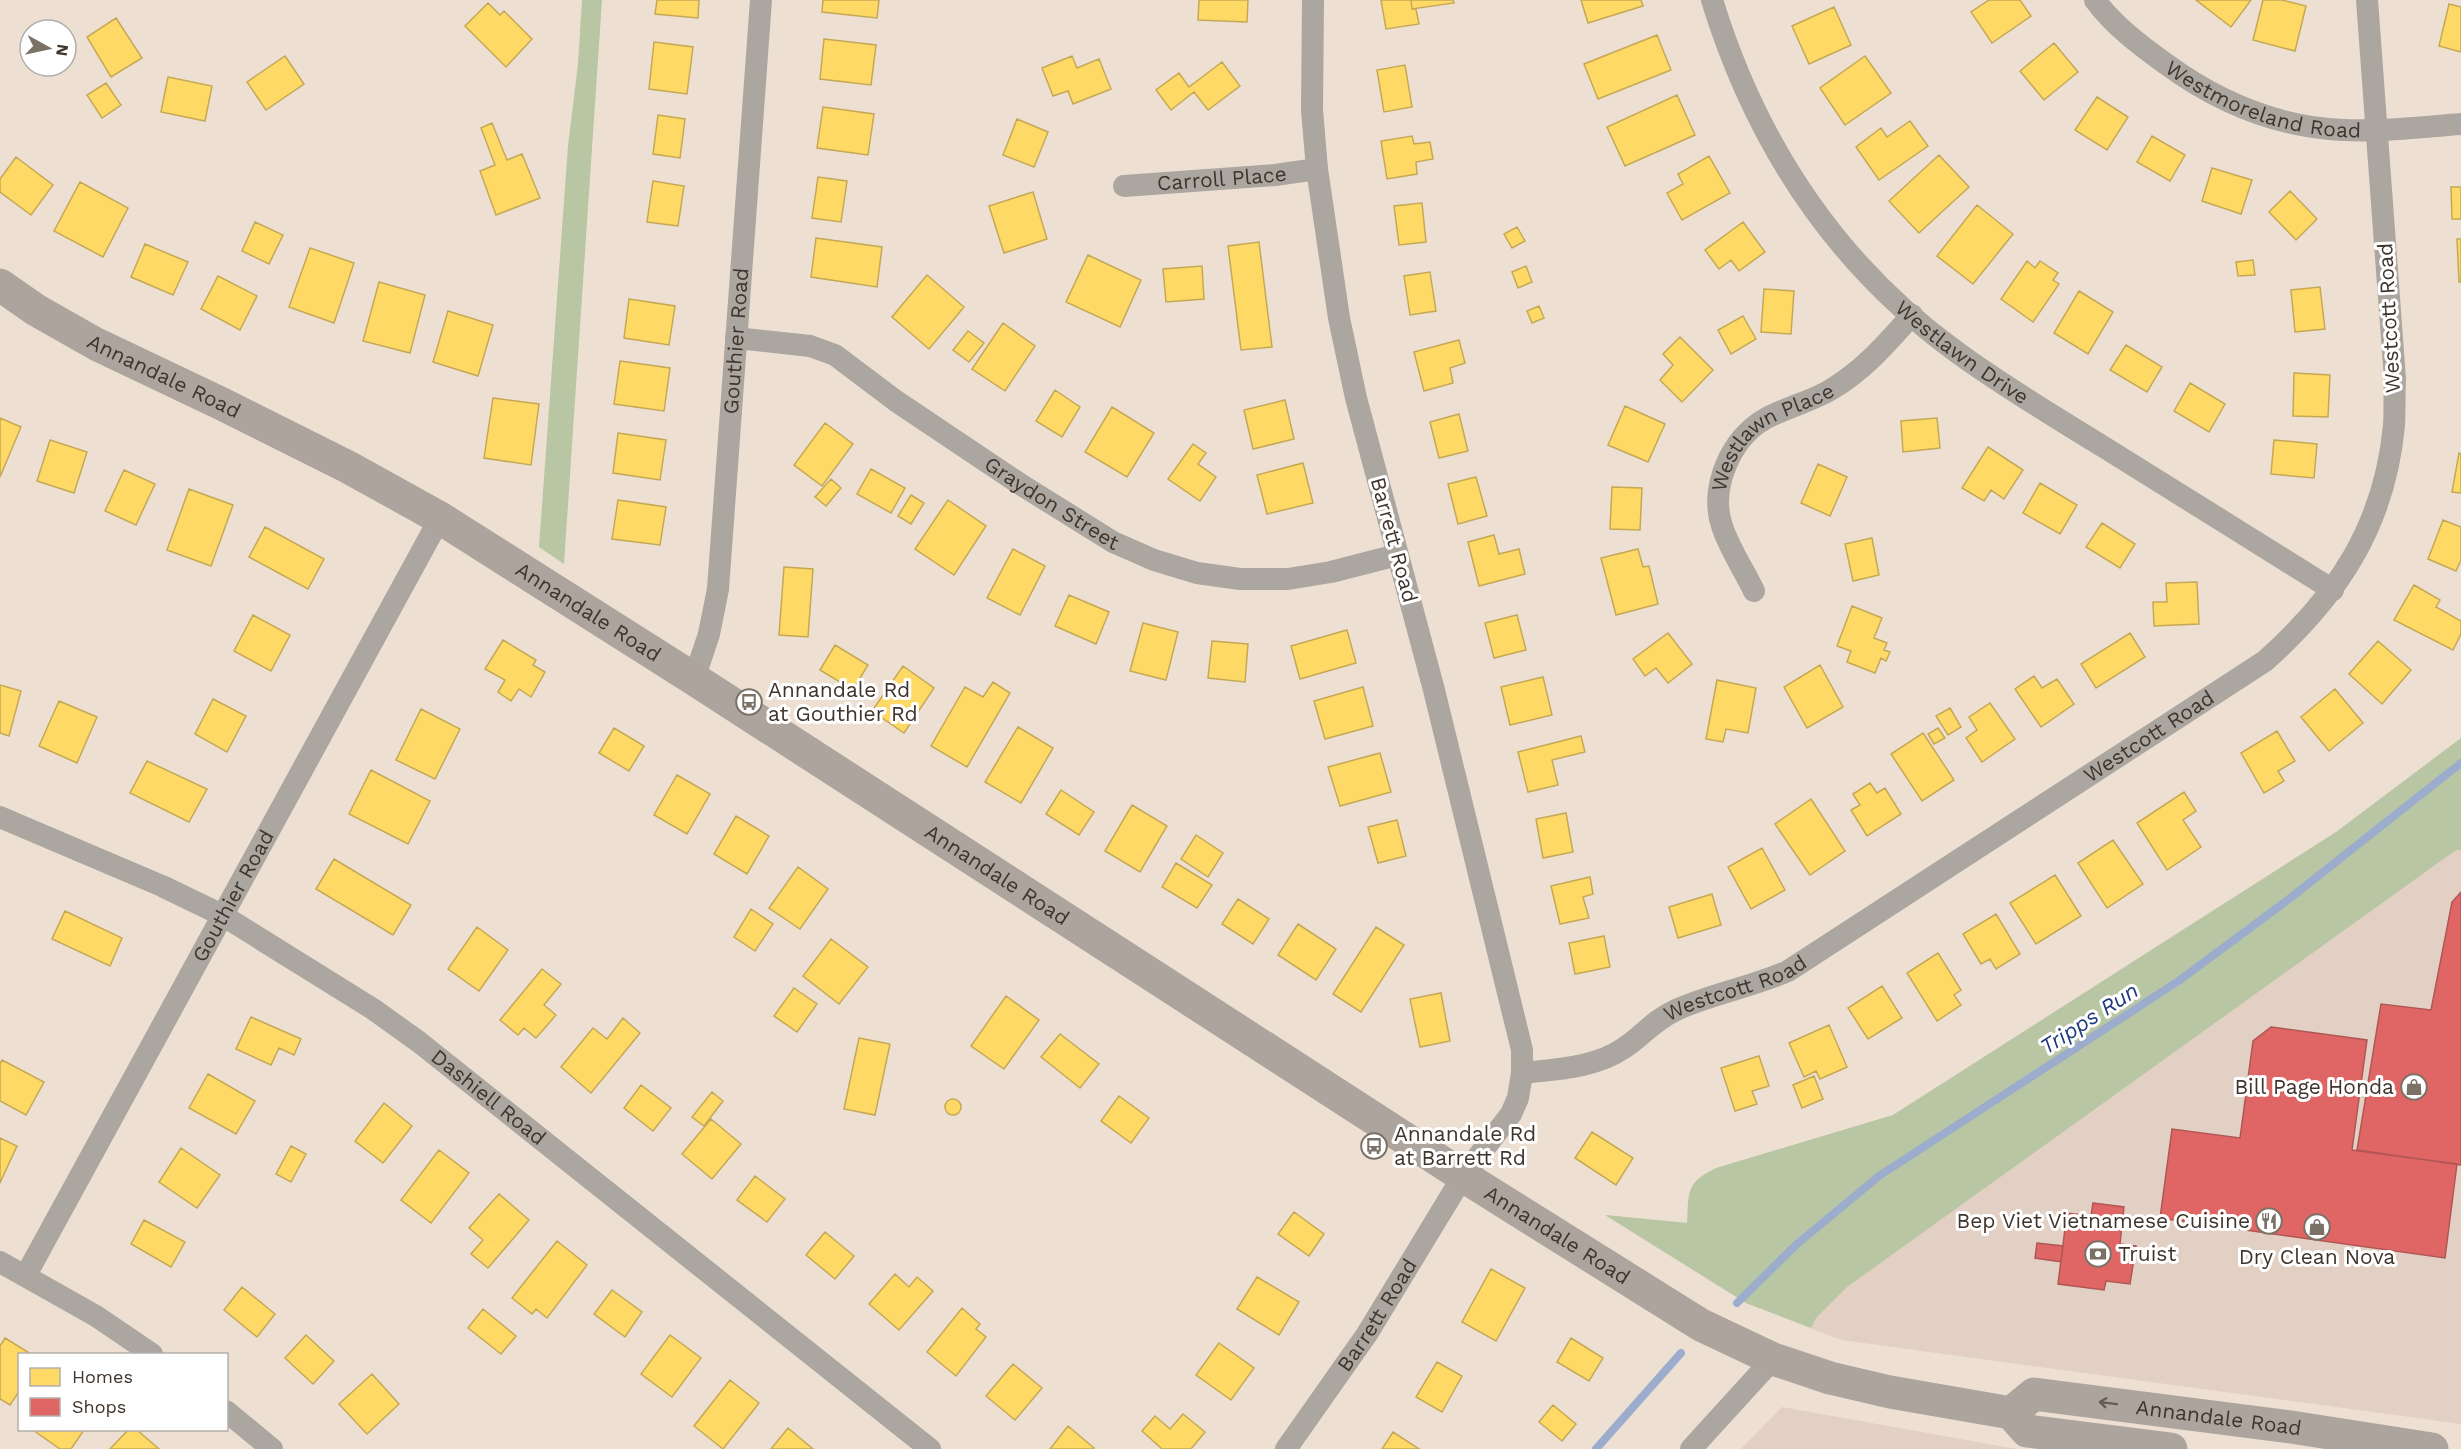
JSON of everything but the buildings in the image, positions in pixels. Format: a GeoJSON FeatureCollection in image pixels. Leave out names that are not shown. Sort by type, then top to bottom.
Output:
{"type":"FeatureCollection","features":[{"type":"Feature","properties":{"kind":"main road","name":"Annandale Road"},"geometry":{"type":"LineString","coordinates":[[0,285],[36,310],[96,344],[348,467],[440,518],[694,679],[1463,1176],[1701,1325],[1773,1359],[1830,1378],[1890,1392],[2011,1413],[2027,1431],[2171,1449]]}},
{"type":"Feature","properties":{"kind":"main road","name":"Annandale Road"},"geometry":{"type":"LineString","coordinates":[[2011,1413],[2034,1394],[2322,1440],[2432,1449]]}},
{"type":"Feature","properties":{"kind":"street","name":"Gouthier Road"},"geometry":{"type":"LineString","coordinates":[[694,679],[709,634],[718,589],[761,0]]}},
{"type":"Feature","properties":{"kind":"street","name":"Barrett Road"},"geometry":{"type":"LineString","coordinates":[[1313,0],[1312,110],[1317,169],[1346,352],[1356,398],[1434,690],[1522,1050],[1522,1073]]}},
{"type":"Feature","properties":{"kind":"street","name":"Westlawn Drive"},"geometry":{"type":"LineString","coordinates":[[1712,0],[1759,122],[1792,179],[1823,223],[1857,262],[1912,315],[1957,352],[2015,392],[2333,590]]}},
{"type":"Feature","properties":{"kind":"street","name":"Westmoreland Road"},"geometry":{"type":"LineString","coordinates":[[2095,0],[2147,50],[2184,77],[2210,93],[2251,112],[2297,124],[2342,130],[2461,124]]}},
{"type":"Feature","properties":{"kind":"street","name":"Westcott Road"},"geometry":{"type":"LineString","coordinates":[[1522,1073],[1560,1069],[1605,1058],[1625,1048],[1654,1022],[1677,1009],[1764,981],[1788,970],[2265,661],[2299,631],[2333,590],[2356,554],[2374,514],[2387,470],[2394,425],[2395,379],[2367,0]]}},
{"type":"Feature","properties":{"kind":"street","name":"Carroll Place"},"geometry":{"type":"LineString","coordinates":[[1124,186],[1275,176],[1317,169]]}},
{"type":"Feature","properties":{"kind":"street","name":"Westlawn Place"},"geometry":{"type":"LineString","coordinates":[[1754,591],[1721,525],[1719,493],[1722,476],[1731,454],[1746,434],[1764,419],[1829,391],[1861,370],[1912,315]]}},
{"type":"Feature","properties":{"kind":"street","name":"Graydon Street"},"geometry":{"type":"LineString","coordinates":[[736,338],[810,346],[835,355],[896,401],[1020,484],[1113,542],[1154,560],[1197,573],[1240,579],[1288,579],[1331,572],[1397,555]]}},
{"type":"Feature","properties":{"kind":"street","name":"Gouthier Road"},"geometry":{"type":"LineString","coordinates":[[26,1275],[440,518]]}},
{"type":"Feature","properties":{"kind":"street","name":"Dashiell Road"},"geometry":{"type":"LineString","coordinates":[[0,817],[162,886],[222,915],[363,1003],[419,1042],[930,1449]]}},
{"type":"Feature","properties":{"kind":"street"},"geometry":{"type":"LineString","coordinates":[[1463,1176],[1511,1114],[1518,1098],[1522,1073]]}},
{"type":"Feature","properties":{"kind":"street","name":"Barrett Road"},"geometry":{"type":"LineString","coordinates":[[1286,1449],[1367,1334],[1463,1176]]}},
{"type":"Feature","properties":{"kind":"street"},"geometry":{"type":"LineString","coordinates":[[0,1262],[96,1316],[151,1353]]}},
{"type":"Feature","properties":{"kind":"street"},"geometry":{"type":"LineString","coordinates":[[1691,1449],[1773,1359]]}},
{"type":"Feature","properties":{"kind":"street"},"geometry":{"type":"LineString","coordinates":[[228,1413],[272,1449]]}},
{"type":"Feature","properties":{"kind":"shaded area"},"geometry":{"type":"Polygon","coordinates":[[[2336,832],[2461,850],[2461,1424],[1841,1340],[1746,1303],[1605,1215],[1747,1229],[1728,1165],[1893,1115],[2336,832]]]}},
{"type":"Feature","properties":{"kind":"shaded area"},"geometry":{"type":"Polygon","coordinates":[[[1782,1407],[2017,1449],[1741,1449],[1782,1407]]]}},
{"type":"Feature","properties":{"kind":"green space"},"geometry":{"type":"Polygon","coordinates":[[[582,0],[602,0],[564,564],[539,547],[568,146],[578,64],[582,0]]]}},
{"type":"Feature","properties":{"kind":"green space"},"geometry":{"type":"Polygon","coordinates":[[[2461,738],[2461,850],[2456,850],[1847,1287],[1816,1318],[1811,1328],[1746,1303],[1605,1215],[1687,1223],[1691,1190],[1706,1173],[1716,1168],[1893,1115],[2336,832],[2461,738]]]}},
{"type":"Feature","properties":{"kind":"waterway","name":"Tripps Run"},"geometry":{"type":"LineString","coordinates":[[1737,1303],[1797,1244],[1879,1176],[2180,980],[2289,899],[2461,763]]}},
{"type":"Feature","properties":{"kind":"waterway","name":"Tripps Run"},"geometry":{"type":"LineString","coordinates":[[1596,1449],[1681,1353]]}},
{"type":"Feature","properties":{"kind":"place","name":"Annandale Rd at Gouthier Rd"},"geometry":{"type":"Point","coordinates":[749,702]}},
{"type":"Feature","properties":{"kind":"place","name":"Bill Page Honda"},"geometry":{"type":"Point","coordinates":[2414,1087]}},
{"type":"Feature","properties":{"kind":"place","name":"Annandale Rd at Barrett Rd"},"geometry":{"type":"Point","coordinates":[1374,1146]}},
{"type":"Feature","properties":{"kind":"place","name":"Bep Viet Vietnamese Cuisine"},"geometry":{"type":"Point","coordinates":[2269,1221]}},
{"type":"Feature","properties":{"kind":"place","name":"Dry Clean Nova"},"geometry":{"type":"Point","coordinates":[2317,1227]}},
{"type":"Feature","properties":{"kind":"place","name":"Truist"},"geometry":{"type":"Point","coordinates":[2098,1254]}}]}
